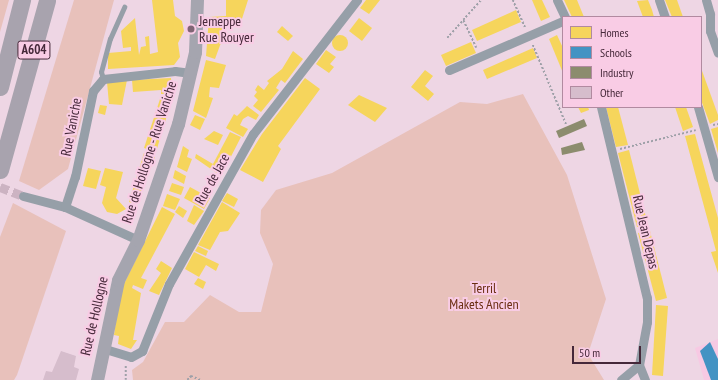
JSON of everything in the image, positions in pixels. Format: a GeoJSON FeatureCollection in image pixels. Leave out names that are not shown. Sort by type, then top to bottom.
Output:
{"type":"FeatureCollection","features":[{"type":"Feature","properties":{"kind":"highway","name":"A604"},"geometry":{"type":"LineString","coordinates":[[0,87],[22,0]]}},
{"type":"Feature","properties":{"kind":"highway","name":"A604"},"geometry":{"type":"LineString","coordinates":[[0,170],[21,99],[47,0]]}},
{"type":"Feature","properties":{"kind":"highway"},"geometry":{"type":"LineString","coordinates":[[21,99],[34,80],[58,0]]}},
{"type":"Feature","properties":{"kind":"street"},"geometry":{"type":"LineString","coordinates":[[103,79],[175,71],[191,73],[197,0]]}},
{"type":"Feature","properties":{"kind":"street","name":"Rue de Jace"},"geometry":{"type":"LineString","coordinates":[[126,356],[136,357],[142,350],[170,284],[254,134],[357,0]]}},
{"type":"Feature","properties":{"kind":"street"},"geometry":{"type":"LineString","coordinates":[[557,0],[565,16]]}},
{"type":"Feature","properties":{"kind":"street"},"geometry":{"type":"LineString","coordinates":[[659,0],[665,16]]}},
{"type":"Feature","properties":{"kind":"street"},"geometry":{"type":"LineString","coordinates":[[706,0],[714,12],[710,32],[718,53]]}},
{"type":"Feature","properties":{"kind":"street"},"geometry":{"type":"LineString","coordinates":[[449,70],[562,21]]}},
{"type":"Feature","properties":{"kind":"street","name":"Rue de Hollogne - Rue Vaniche"},"geometry":{"type":"LineString","coordinates":[[138,240],[178,124],[191,73]]}},
{"type":"Feature","properties":{"kind":"street","name":"Rue Vaniche"},"geometry":{"type":"LineString","coordinates":[[65,207],[75,177],[93,91],[103,79]]}},
{"type":"Feature","properties":{"kind":"street","name":"Rue Jean Depas"},"geometry":{"type":"LineString","coordinates":[[602,108],[647,298],[648,322],[639,365]]}},
{"type":"Feature","properties":{"kind":"street"},"geometry":{"type":"LineString","coordinates":[[698,108],[718,177]]}},
{"type":"Feature","properties":{"kind":"street"},"geometry":{"type":"LineString","coordinates":[[23,196],[65,207],[138,240]]}},
{"type":"Feature","properties":{"kind":"street","name":"Rue de Hollogne"},"geometry":{"type":"LineString","coordinates":[[97,380],[102,348],[118,280],[138,240]]}},
{"type":"Feature","properties":{"kind":"street"},"geometry":{"type":"LineString","coordinates":[[102,348],[126,356]]}},
{"type":"Feature","properties":{"kind":"street"},"geometry":{"type":"LineString","coordinates":[[621,380],[639,365],[645,380]]}},
{"type":"Feature","properties":{"kind":"lane"},"geometry":{"type":"LineString","coordinates":[[103,79],[101,72],[110,39],[124,7]]}},
{"type":"Feature","properties":{"kind":"path"},"geometry":{"type":"LineString","coordinates":[[447,38],[481,0]]}},
{"type":"Feature","properties":{"kind":"path"},"geometry":{"type":"LineString","coordinates":[[513,0],[566,124]]}},
{"type":"Feature","properties":{"kind":"path"},"geometry":{"type":"LineString","coordinates":[[463,20],[480,57]]}},
{"type":"Feature","properties":{"kind":"path"},"geometry":{"type":"LineString","coordinates":[[613,151],[705,128]]}},
{"type":"Feature","properties":{"kind":"path"},"geometry":{"type":"LineString","coordinates":[[126,356],[126,380]]}},
{"type":"Feature","properties":{"kind":"path"},"geometry":{"type":"LineString","coordinates":[[187,380],[191,376],[201,380]]}},
{"type":"Feature","properties":{"kind":"shaded area"},"geometry":{"type":"Polygon","coordinates":[[[718,339],[718,380],[704,380],[695,348],[718,339]]]}},
{"type":"Feature","properties":{"kind":"green space"},"geometry":{"type":"Polygon","coordinates":[[[0,0],[9,0],[0,32],[0,0]]]}},
{"type":"Feature","properties":{"kind":"green space"},"geometry":{"type":"Polygon","coordinates":[[[74,0],[114,0],[68,169],[39,190],[19,181],[74,0]]]}},
{"type":"Feature","properties":{"kind":"green space","name":"Terril Makets Ancien"},"geometry":{"type":"Polygon","coordinates":[[[523,94],[567,175],[606,299],[588,354],[604,380],[133,380],[132,370],[143,362],[165,322],[184,322],[210,295],[239,312],[261,312],[273,264],[260,233],[261,210],[276,190],[332,173],[460,102],[487,104],[523,94]]]}},
{"type":"Feature","properties":{"kind":"green space"},"geometry":{"type":"Polygon","coordinates":[[[13,203],[66,231],[17,375],[14,380],[0,380],[0,237],[13,203]]]}},
{"type":"Feature","properties":{"kind":"building: Homes"},"geometry":{"type":"Polygon","coordinates":[[[152,0],[173,0],[175,16],[182,21],[184,31],[178,43],[180,57],[174,65],[108,69],[108,53],[131,51],[131,47],[123,48],[121,31],[135,18],[139,55],[141,47],[146,46],[145,37],[149,36],[150,54],[158,52],[152,0]]]}},
{"type":"Feature","properties":{"kind":"building: Homes"},"geometry":{"type":"Polygon","coordinates":[[[226,0],[248,0],[240,25],[222,23],[222,40],[215,59],[206,56],[209,17],[226,16],[226,0]]]}},
{"type":"Feature","properties":{"kind":"building: Homes"},"geometry":{"type":"Polygon","coordinates":[[[366,0],[380,0],[369,14],[360,8],[366,0]]]}},
{"type":"Feature","properties":{"kind":"building: Homes"},"geometry":{"type":"Polygon","coordinates":[[[532,0],[542,0],[550,17],[541,21],[532,0]]]}},
{"type":"Feature","properties":{"kind":"building: Homes"},"geometry":{"type":"Polygon","coordinates":[[[564,0],[577,0],[584,16],[572,16],[564,0]]]}},
{"type":"Feature","properties":{"kind":"building: Homes"},"geometry":{"type":"Polygon","coordinates":[[[648,0],[654,16],[643,16],[637,1],[648,0]]]}},
{"type":"Feature","properties":{"kind":"building: Homes"},"geometry":{"type":"Polygon","coordinates":[[[665,0],[677,0],[683,16],[672,16],[665,0]]]}},
{"type":"Feature","properties":{"kind":"building: Homes"},"geometry":{"type":"Polygon","coordinates":[[[516,10],[521,22],[477,41],[472,30],[516,10]]]}},
{"type":"Feature","properties":{"kind":"building: Homes"},"geometry":{"type":"Polygon","coordinates":[[[359,18],[372,28],[362,41],[349,31],[359,18]]]}},
{"type":"Feature","properties":{"kind":"building: Homes"},"geometry":{"type":"Polygon","coordinates":[[[282,26],[293,36],[288,41],[277,32],[282,26]]]}},
{"type":"Feature","properties":{"kind":"building: Homes"},"geometry":{"type":"Polygon","coordinates":[[[340,35],[346,37],[348,43],[346,49],[340,51],[334,49],[332,43],[334,37],[340,35]]]}},
{"type":"Feature","properties":{"kind":"building: Homes"},"geometry":{"type":"Polygon","coordinates":[[[557,35],[562,46],[562,71],[549,39],[557,35]]]}},
{"type":"Feature","properties":{"kind":"building: Homes"},"geometry":{"type":"Polygon","coordinates":[[[471,42],[476,53],[446,66],[441,55],[471,42]]]}},
{"type":"Feature","properties":{"kind":"building: Homes"},"geometry":{"type":"Polygon","coordinates":[[[533,48],[537,58],[487,79],[483,70],[533,48]]]}},
{"type":"Feature","properties":{"kind":"building: Homes"},"geometry":{"type":"Polygon","coordinates":[[[326,50],[336,57],[330,64],[334,67],[329,73],[316,64],[326,50]]]}},
{"type":"Feature","properties":{"kind":"building: Homes"},"geometry":{"type":"Polygon","coordinates":[[[293,51],[303,59],[285,83],[281,80],[276,88],[279,90],[261,112],[253,106],[258,100],[254,96],[257,92],[255,90],[258,85],[264,90],[269,83],[267,81],[282,69],[293,51]]]}},
{"type":"Feature","properties":{"kind":"building: Homes"},"geometry":{"type":"Polygon","coordinates":[[[206,60],[226,65],[219,88],[210,87],[209,97],[213,98],[206,118],[193,111],[206,60]]]}},
{"type":"Feature","properties":{"kind":"building: Homes"},"geometry":{"type":"Polygon","coordinates":[[[425,70],[433,76],[425,86],[434,94],[428,101],[411,87],[425,70]]]}},
{"type":"Feature","properties":{"kind":"building: Homes"},"geometry":{"type":"Polygon","coordinates":[[[702,71],[718,115],[718,120],[710,124],[702,103],[702,71]]]}},
{"type":"Feature","properties":{"kind":"building: Homes"},"geometry":{"type":"Polygon","coordinates":[[[171,78],[172,94],[161,94],[161,90],[133,92],[132,80],[171,78]]]}},
{"type":"Feature","properties":{"kind":"building: Homes"},"geometry":{"type":"Polygon","coordinates":[[[305,78],[320,89],[278,146],[281,149],[263,182],[240,170],[262,134],[305,78]]]}},
{"type":"Feature","properties":{"kind":"building: Homes"},"geometry":{"type":"Polygon","coordinates":[[[127,80],[122,105],[109,104],[107,82],[127,80]]]}},
{"type":"Feature","properties":{"kind":"building: Homes"},"geometry":{"type":"Polygon","coordinates":[[[359,95],[387,108],[375,122],[348,105],[359,95]]]}},
{"type":"Feature","properties":{"kind":"building: Homes"},"geometry":{"type":"Polygon","coordinates":[[[160,99],[171,102],[156,152],[144,148],[160,99]]]}},
{"type":"Feature","properties":{"kind":"building: Homes"},"geometry":{"type":"Polygon","coordinates":[[[100,105],[107,106],[105,115],[98,113],[100,105]]]}},
{"type":"Feature","properties":{"kind":"building: Homes"},"geometry":{"type":"Polygon","coordinates":[[[247,106],[259,115],[256,120],[248,116],[243,119],[240,125],[248,129],[243,137],[226,128],[234,114],[237,116],[247,106]]]}},
{"type":"Feature","properties":{"kind":"building: Homes"},"geometry":{"type":"Polygon","coordinates":[[[578,108],[588,108],[589,110],[581,113],[578,108]]]}},
{"type":"Feature","properties":{"kind":"building: Homes"},"geometry":{"type":"Polygon","coordinates":[[[606,108],[618,108],[628,145],[616,147],[606,108]]]}},
{"type":"Feature","properties":{"kind":"building: Homes"},"geometry":{"type":"Polygon","coordinates":[[[675,108],[686,108],[693,127],[683,131],[675,108]]]}},
{"type":"Feature","properties":{"kind":"building: Homes"},"geometry":{"type":"Polygon","coordinates":[[[195,115],[205,119],[200,130],[190,125],[195,115]]]}},
{"type":"Feature","properties":{"kind":"building: Homes"},"geometry":{"type":"Polygon","coordinates":[[[718,127],[718,153],[711,129],[718,127]]]}},
{"type":"Feature","properties":{"kind":"building: Homes"},"geometry":{"type":"Polygon","coordinates":[[[214,131],[223,135],[218,145],[204,139],[214,131]]]}},
{"type":"Feature","properties":{"kind":"building: Homes"},"geometry":{"type":"Polygon","coordinates":[[[230,132],[241,137],[221,176],[195,158],[196,154],[213,164],[230,132]]]}},
{"type":"Feature","properties":{"kind":"building: Homes"},"geometry":{"type":"Polygon","coordinates":[[[695,134],[718,218],[718,273],[711,252],[716,251],[685,136],[695,134]]]}},
{"type":"Feature","properties":{"kind":"building: Homes"},"geometry":{"type":"Polygon","coordinates":[[[183,146],[189,150],[187,157],[192,159],[187,172],[177,167],[183,146]]]}},
{"type":"Feature","properties":{"kind":"building: Homes"},"geometry":{"type":"Polygon","coordinates":[[[629,150],[648,225],[637,227],[618,153],[629,150]]]}},
{"type":"Feature","properties":{"kind":"building: Homes"},"geometry":{"type":"Polygon","coordinates":[[[144,153],[155,157],[136,204],[129,202],[144,153]]]}},
{"type":"Feature","properties":{"kind":"building: Homes"},"geometry":{"type":"Polygon","coordinates":[[[88,168],[101,171],[96,189],[83,186],[88,168]]]}},
{"type":"Feature","properties":{"kind":"building: Homes"},"geometry":{"type":"Polygon","coordinates":[[[105,168],[123,172],[116,198],[126,209],[117,214],[107,212],[102,203],[106,187],[100,185],[105,168]]]}},
{"type":"Feature","properties":{"kind":"building: Homes"},"geometry":{"type":"Polygon","coordinates":[[[175,170],[186,176],[184,184],[173,178],[175,170]]]}},
{"type":"Feature","properties":{"kind":"building: Homes"},"geometry":{"type":"Polygon","coordinates":[[[172,183],[184,187],[181,195],[169,191],[172,183]]]}},
{"type":"Feature","properties":{"kind":"building: Homes"},"geometry":{"type":"Polygon","coordinates":[[[190,187],[210,198],[204,209],[184,198],[190,187]]]}},
{"type":"Feature","properties":{"kind":"building: Homes"},"geometry":{"type":"Polygon","coordinates":[[[227,193],[238,199],[234,207],[222,201],[227,193]]]}},
{"type":"Feature","properties":{"kind":"building: Homes"},"geometry":{"type":"Polygon","coordinates":[[[167,194],[180,199],[175,210],[163,206],[167,194]]]}},
{"type":"Feature","properties":{"kind":"building: Homes"},"geometry":{"type":"Polygon","coordinates":[[[222,202],[240,213],[228,231],[220,232],[210,250],[198,245],[222,202]]]}},
{"type":"Feature","properties":{"kind":"building: Homes"},"geometry":{"type":"Polygon","coordinates":[[[194,205],[204,211],[194,225],[187,221],[194,205]]]}},
{"type":"Feature","properties":{"kind":"building: Homes"},"geometry":{"type":"Polygon","coordinates":[[[179,206],[187,211],[183,218],[175,212],[179,206]]]}},
{"type":"Feature","properties":{"kind":"building: Homes"},"geometry":{"type":"Polygon","coordinates":[[[162,207],[175,214],[141,278],[147,280],[143,289],[133,285],[132,288],[141,293],[133,340],[137,340],[131,349],[118,344],[119,336],[114,335],[118,306],[123,286],[162,207]]]}},
{"type":"Feature","properties":{"kind":"building: Homes"},"geometry":{"type":"Polygon","coordinates":[[[650,231],[667,298],[656,301],[638,233],[650,231]]]}},
{"type":"Feature","properties":{"kind":"building: Homes"},"geometry":{"type":"Polygon","coordinates":[[[198,246],[208,251],[206,256],[195,251],[198,246]]]}},
{"type":"Feature","properties":{"kind":"building: Homes"},"geometry":{"type":"Polygon","coordinates":[[[194,252],[219,264],[216,271],[206,265],[199,277],[185,269],[194,252]]]}},
{"type":"Feature","properties":{"kind":"building: Homes"},"geometry":{"type":"Polygon","coordinates":[[[161,261],[172,268],[159,295],[149,291],[161,273],[156,269],[161,261]]]}},
{"type":"Feature","properties":{"kind":"building: Homes"},"geometry":{"type":"Polygon","coordinates":[[[198,278],[206,282],[203,289],[194,284],[198,278]]]}},
{"type":"Feature","properties":{"kind":"building: Homes"},"geometry":{"type":"Polygon","coordinates":[[[656,305],[668,306],[663,376],[652,375],[656,305]]]}},
{"type":"Feature","properties":{"kind":"building: Schools"},"geometry":{"type":"Polygon","coordinates":[[[710,342],[718,359],[718,380],[711,380],[700,351],[710,342]]]}},
{"type":"Feature","properties":{"kind":"building: Industry"},"geometry":{"type":"Polygon","coordinates":[[[584,119],[587,126],[559,138],[556,131],[584,119]]]}},
{"type":"Feature","properties":{"kind":"building: Industry"},"geometry":{"type":"Polygon","coordinates":[[[582,142],[585,150],[562,155],[561,148],[582,142]]]}},
{"type":"Feature","properties":{"kind":"building: Other"},"geometry":{"type":"Polygon","coordinates":[[[61,351],[76,356],[74,367],[79,369],[76,380],[43,380],[46,371],[52,372],[61,351]]]}},
{"type":"Feature","properties":{"kind":"tunnel"},"geometry":{"type":"LineString","coordinates":[[0,187],[23,196]]}},
{"type":"Feature","properties":{"kind":"place","name":"Jemeppe Rue Rouyer"},"geometry":{"type":"Point","coordinates":[191,29]}}]}
